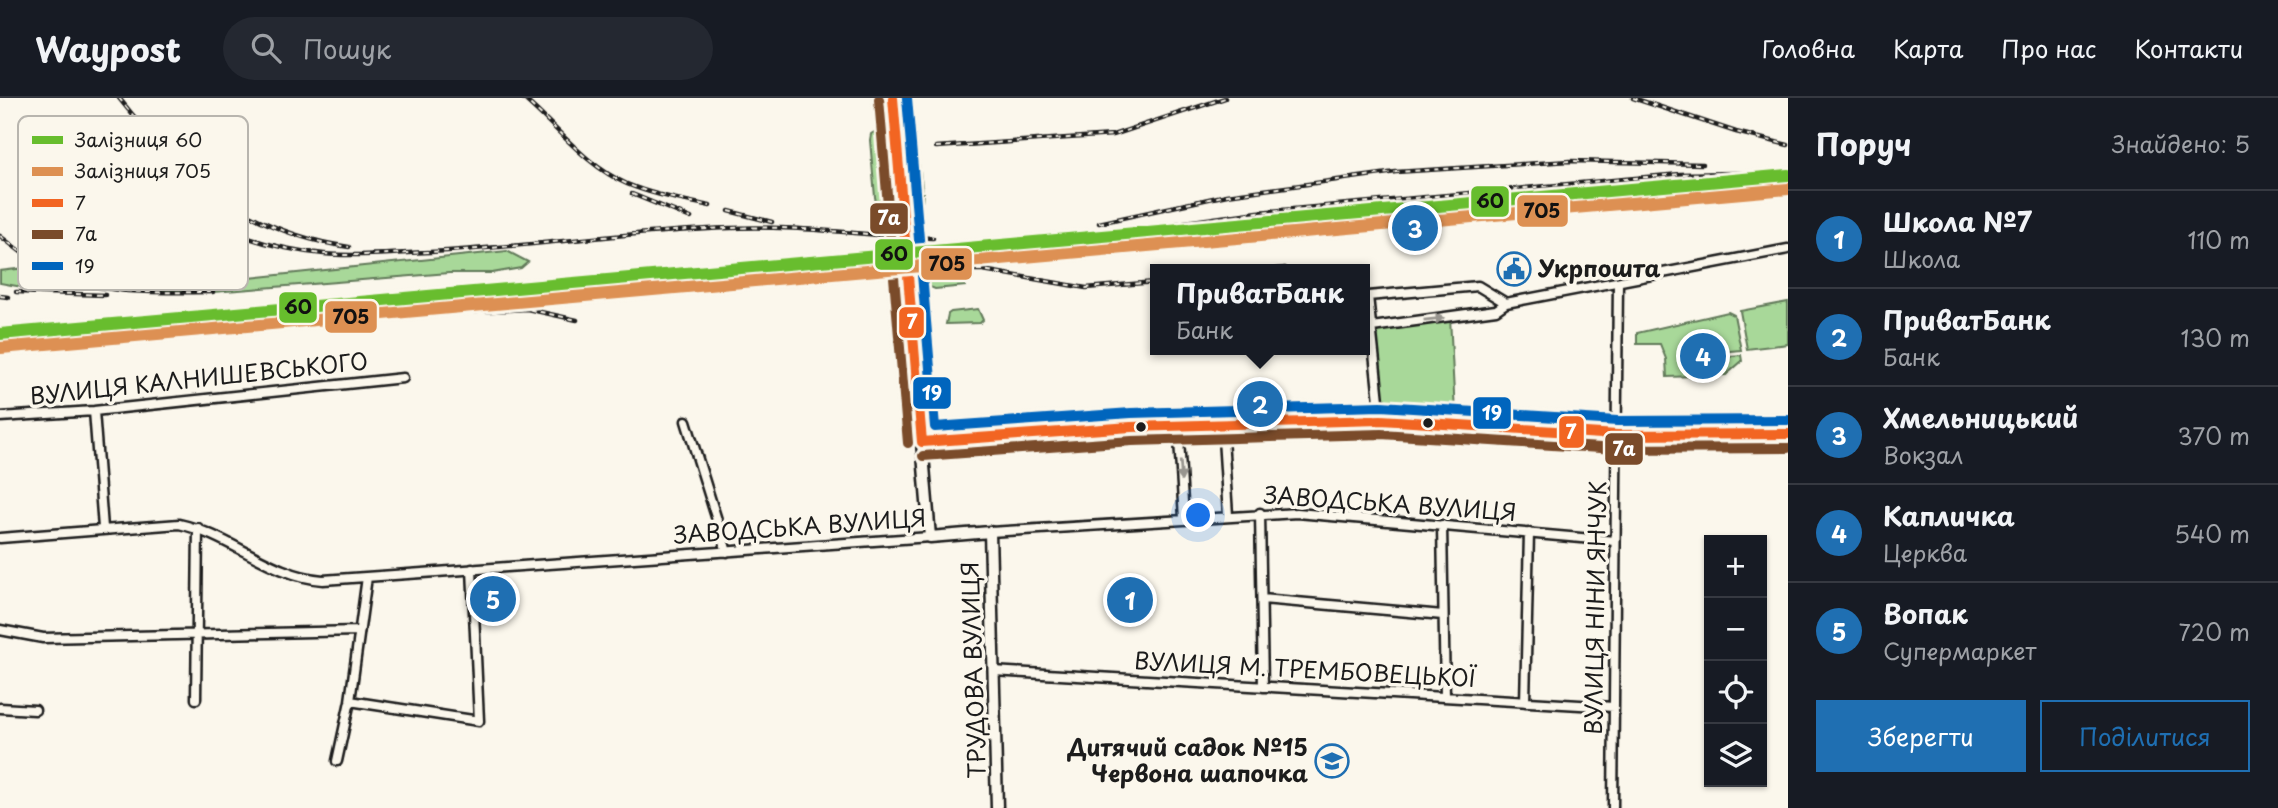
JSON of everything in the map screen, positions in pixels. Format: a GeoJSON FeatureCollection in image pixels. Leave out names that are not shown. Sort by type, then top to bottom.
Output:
{"type":"FeatureCollection","features":[{"type":"Feature","properties":{"kind":"main road"},"geometry":{"type":"LineString","coordinates":[[893,98],[930,537]]}},
{"type":"Feature","properties":{"kind":"main road","name":"ЗАВОДСЬКА ВУЛИЦЯ"},"geometry":{"type":"LineString","coordinates":[[930,537],[990,532]]}},
{"type":"Feature","properties":{"kind":"main road","name":"ТРУДОВА ВУЛИЦЯ"},"geometry":{"type":"LineString","coordinates":[[990,532],[997,808]]}},
{"type":"Feature","properties":{"kind":"street"},"geometry":{"type":"LineString","coordinates":[[1372,327],[1496,310],[1506,303],[1788,249]]}},
{"type":"Feature","properties":{"kind":"street","name":"ВУЛИЦЯ НІНИ ЯНЧУК"},"geometry":{"type":"LineString","coordinates":[[1613,808],[1618,282]]}},
{"type":"Feature","properties":{"kind":"street"},"geometry":{"type":"LineString","coordinates":[[1370,296],[1478,286],[1506,303]]}},
{"type":"Feature","properties":{"kind":"street"},"geometry":{"type":"LineString","coordinates":[[1370,312],[1381,420]]}},
{"type":"Feature","properties":{"kind":"street","name":"ВУЛИЦЯ КАЛНИШЕВСЬКОГО"},"geometry":{"type":"LineString","coordinates":[[0,417],[94,411],[403,378]]}},
{"type":"Feature","properties":{"kind":"street"},"geometry":{"type":"LineString","coordinates":[[94,411],[103,528]]}},
{"type":"Feature","properties":{"kind":"street"},"geometry":{"type":"LineString","coordinates":[[922,442],[1178,424],[1381,420],[1617,435],[1788,434]]}},
{"type":"Feature","properties":{"kind":"street"},"geometry":{"type":"LineString","coordinates":[[686,421],[727,552]]}},
{"type":"Feature","properties":{"kind":"street"},"geometry":{"type":"LineString","coordinates":[[1222,423],[1228,515]]}},
{"type":"Feature","properties":{"kind":"street"},"geometry":{"type":"LineString","coordinates":[[1178,424],[1184,518]]}},
{"type":"Feature","properties":{"kind":"street"},"geometry":{"type":"LineString","coordinates":[[1260,513],[1264,687]]}},
{"type":"Feature","properties":{"kind":"street","name":"ЗАВОДСЬКА ВУЛИЦЯ"},"geometry":{"type":"LineString","coordinates":[[990,532],[1260,513],[1297,513],[1615,541]]}},
{"type":"Feature","properties":{"kind":"street","name":"ЗАВОДСЬКА ВУЛИЦЯ"},"geometry":{"type":"LineString","coordinates":[[0,538],[179,524],[198,528],[298,578],[367,578],[930,537]]}},
{"type":"Feature","properties":{"kind":"street"},"geometry":{"type":"LineString","coordinates":[[1441,525],[1445,697]]}},
{"type":"Feature","properties":{"kind":"street"},"geometry":{"type":"LineString","coordinates":[[196,699],[198,528]]}},
{"type":"Feature","properties":{"kind":"street"},"geometry":{"type":"LineString","coordinates":[[1525,702],[1529,533]]}},
{"type":"Feature","properties":{"kind":"street"},"geometry":{"type":"LineString","coordinates":[[350,701],[479,721],[472,569]]}},
{"type":"Feature","properties":{"kind":"street"},"geometry":{"type":"LineString","coordinates":[[337,761],[350,701],[367,578]]}},
{"type":"Feature","properties":{"kind":"street"},"geometry":{"type":"LineString","coordinates":[[1262,598],[1444,615]]}},
{"type":"Feature","properties":{"kind":"street"},"geometry":{"type":"LineString","coordinates":[[0,629],[43,638],[359,631]]}},
{"type":"Feature","properties":{"kind":"street","name":"ВУЛИЦЯ М. ТРЕМБОВЕЦЬКОЇ"},"geometry":{"type":"LineString","coordinates":[[993,671],[1614,707]]}},
{"type":"Feature","properties":{"kind":"street"},"geometry":{"type":"LineString","coordinates":[[0,708],[35,710]]}},
{"type":"Feature","properties":{"kind":"green space"},"geometry":{"type":"Polygon","coordinates":[[[898,98],[910,98],[923,193],[923,201],[907,204],[898,98]]]}},
{"type":"Feature","properties":{"kind":"green space"},"geometry":{"type":"Polygon","coordinates":[[[882,131],[884,137],[890,197],[888,203],[877,206],[870,140],[871,134],[882,131]]]}},
{"type":"Feature","properties":{"kind":"green space"},"geometry":{"type":"Polygon","coordinates":[[[507,251],[528,262],[521,268],[492,273],[449,273],[248,289],[248,278],[507,251]]]}},
{"type":"Feature","properties":{"kind":"green space"},"geometry":{"type":"Polygon","coordinates":[[[18,269],[18,286],[0,283],[0,271],[18,269]]]}},
{"type":"Feature","properties":{"kind":"green space"},"geometry":{"type":"Polygon","coordinates":[[[963,276],[965,286],[935,289],[925,285],[926,280],[963,276]]]}},
{"type":"Feature","properties":{"kind":"green space"},"geometry":{"type":"Polygon","coordinates":[[[143,290],[238,290],[213,292],[143,290]]]}},
{"type":"Feature","properties":{"kind":"green space"},"geometry":{"type":"Polygon","coordinates":[[[1788,302],[1788,344],[1747,349],[1740,311],[1788,302]]]}},
{"type":"Feature","properties":{"kind":"green space"},"geometry":{"type":"Polygon","coordinates":[[[978,309],[983,320],[980,323],[946,324],[951,312],[978,309]]]}},
{"type":"Feature","properties":{"kind":"green space"},"geometry":{"type":"Polygon","coordinates":[[[1728,312],[1734,315],[1741,350],[1705,353],[1695,351],[1692,355],[1694,359],[1741,355],[1742,361],[1726,375],[1667,377],[1666,359],[1660,344],[1637,344],[1637,333],[1728,312]]]}},
{"type":"Feature","properties":{"kind":"green space"},"geometry":{"type":"Polygon","coordinates":[[[1450,317],[1455,413],[1381,408],[1372,327],[1450,317]]]}},
{"type":"Feature","properties":{"kind":"railway"},"geometry":{"type":"LineString","coordinates":[[119,98],[134,116]]}},
{"type":"Feature","properties":{"kind":"railway"},"geometry":{"type":"LineString","coordinates":[[523,98],[585,157],[612,176],[647,191],[710,206]]}},
{"type":"Feature","properties":{"kind":"railway"},"geometry":{"type":"LineString","coordinates":[[936,147],[1113,135],[1225,98]]}},
{"type":"Feature","properties":{"kind":"railway"},"geometry":{"type":"LineString","coordinates":[[1633,98],[1736,132],[1788,145]]}},
{"type":"Feature","properties":{"kind":"railway"},"geometry":{"type":"LineString","coordinates":[[1099,223],[1227,195],[1396,172],[1570,161],[1703,164]]}},
{"type":"Feature","properties":{"kind":"railway"},"geometry":{"type":"LineString","coordinates":[[0,328],[825,257],[1170,224],[1258,212],[1680,174],[1788,172]]}},
{"type":"Feature","properties":{"kind":"railway"},"geometry":{"type":"LineString","coordinates":[[832,266],[898,267],[1788,187]]}},
{"type":"Feature","properties":{"kind":"railway"},"geometry":{"type":"LineString","coordinates":[[632,194],[691,218]]}},
{"type":"Feature","properties":{"kind":"railway"},"geometry":{"type":"LineString","coordinates":[[729,211],[772,222]]}},
{"type":"Feature","properties":{"kind":"railway"},"geometry":{"type":"LineString","coordinates":[[248,214],[279,229],[313,240],[349,247]]}},
{"type":"Feature","properties":{"kind":"railway"},"geometry":{"type":"LineString","coordinates":[[248,237],[289,249],[324,254],[364,255],[468,250],[656,232],[731,228],[781,228],[933,238]]}},
{"type":"Feature","properties":{"kind":"railway"},"geometry":{"type":"LineString","coordinates":[[0,236],[18,250]]}},
{"type":"Feature","properties":{"kind":"railway"},"geometry":{"type":"LineString","coordinates":[[957,270],[983,270],[1086,288],[1150,282]]}},
{"type":"Feature","properties":{"kind":"railway"},"geometry":{"type":"LineString","coordinates":[[114,290],[213,292]]}},
{"type":"Feature","properties":{"kind":"railway"},"geometry":{"type":"LineString","coordinates":[[16,292],[105,295]]}},
{"type":"Feature","properties":{"kind":"railway"},"geometry":{"type":"LineString","coordinates":[[0,296],[8,297]]}},
{"type":"Feature","properties":{"kind":"railway"},"geometry":{"type":"LineString","coordinates":[[440,314],[527,309],[577,320]]}},
{"type":"Feature","properties":{"kind":"rail line","name":"60"},"geometry":{"type":"LineString","coordinates":[[0,334],[1788,175]]}},
{"type":"Feature","properties":{"kind":"rail line","name":"705"},"geometry":{"type":"LineString","coordinates":[[1,348],[1788,189]]}},
{"type":"Feature","properties":{"kind":"transit line","name":"7"},"geometry":{"type":"LineString","coordinates":[[893,98],[922,442]]}},
{"type":"Feature","properties":{"kind":"transit line","name":"19"},"geometry":{"type":"LineString","coordinates":[[907,98],[935,427],[1131,413],[1381,406],[1617,421],[1788,420]]}},
{"type":"Feature","properties":{"kind":"transit line","name":"7а"},"geometry":{"type":"LineString","coordinates":[[879,99],[908,443]]}},
{"type":"Feature","properties":{"kind":"transit line","name":"7"},"geometry":{"type":"LineString","coordinates":[[922,442],[1131,427],[1381,420],[1617,435],[1788,434]]}},
{"type":"Feature","properties":{"kind":"transit line","name":"7а"},"geometry":{"type":"LineString","coordinates":[[923,456],[1132,441],[1381,434],[1616,449],[1788,448]]}},
{"type":"Feature","properties":{"kind":"place","name":"Хмельницький"},"geometry":{"type":"Point","coordinates":[1415,228]}},
{"type":"Feature","properties":{"kind":"place","name":"Укрпошта"},"geometry":{"type":"Point","coordinates":[1514,269]}},
{"type":"Feature","properties":{"kind":"place","name":"Капличка"},"geometry":{"type":"Point","coordinates":[1703,356]}},
{"type":"Feature","properties":{"kind":"place","name":"ПриватБанк"},"geometry":{"type":"Point","coordinates":[1260,404]}},
{"type":"Feature","properties":{"kind":"place","name":"Вопак"},"geometry":{"type":"Point","coordinates":[493,599]}},
{"type":"Feature","properties":{"kind":"place","name":"Школа №7"},"geometry":{"type":"Point","coordinates":[1130,600]}},
{"type":"Feature","properties":{"kind":"place","name":"Дитячий садок №15 Червона шапочка"},"geometry":{"type":"Point","coordinates":[1332,761]}}]}
